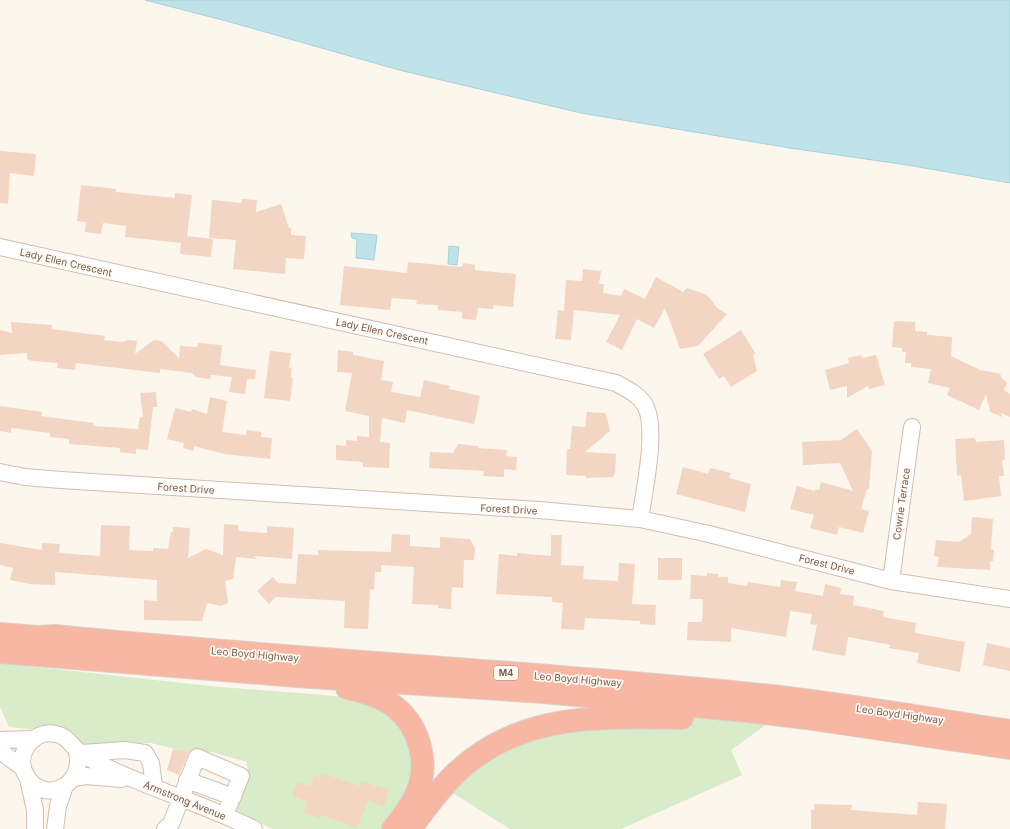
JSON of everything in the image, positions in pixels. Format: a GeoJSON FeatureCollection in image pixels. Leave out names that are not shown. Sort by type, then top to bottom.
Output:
{"type":"FeatureCollection","features":[{"type":"Feature","properties":{"kind":"highway"},"geometry":{"type":"LineString","coordinates":[[0,623],[55,636]]}},
{"type":"Feature","properties":{"kind":"highway","name":"Leo Boyd Highway"},"geometry":{"type":"LineString","coordinates":[[0,634],[37,637],[55,636],[174,648],[481,671],[774,696],[1010,731]]}},
{"type":"Feature","properties":{"kind":"highway","name":"Leo Boyd Highway"},"geometry":{"type":"LineString","coordinates":[[0,652],[297,676],[544,692],[814,719],[1010,748]]}},
{"type":"Feature","properties":{"kind":"highway"},"geometry":{"type":"LineString","coordinates":[[297,676],[368,693],[380,698],[394,706],[412,726],[421,749],[423,763],[422,778],[413,802],[393,829]]}},
{"type":"Feature","properties":{"kind":"highway"},"geometry":{"type":"LineString","coordinates":[[410,829],[435,796],[451,778],[467,764],[498,744],[531,729],[574,719],[704,718],[747,712]]}},
{"type":"Feature","properties":{"kind":"street","name":"Lady Ellen Crescent"},"geometry":{"type":"LineString","coordinates":[[0,247],[616,383],[634,392],[645,405],[649,417],[648,465],[640,519]]}},
{"type":"Feature","properties":{"kind":"street","name":"Cowrie Terrace"},"geometry":{"type":"LineString","coordinates":[[891,581],[912,427]]}},
{"type":"Feature","properties":{"kind":"street","name":"Forest Drive"},"geometry":{"type":"LineString","coordinates":[[0,472],[25,477],[61,480],[547,511],[640,519],[709,534],[891,581],[1010,599]]}},
{"type":"Feature","properties":{"kind":"street"},"geometry":{"type":"LineString","coordinates":[[0,740],[34,739],[46,734],[58,734],[68,740],[79,751],[79,766],[58,806],[55,829]]}},
{"type":"Feature","properties":{"kind":"street"},"geometry":{"type":"LineString","coordinates":[[34,739],[24,752],[26,774],[35,810],[34,829]]}},
{"type":"Feature","properties":{"kind":"street"},"geometry":{"type":"LineString","coordinates":[[79,751],[125,750],[145,753],[151,763],[154,787]]}},
{"type":"Feature","properties":{"kind":"street"},"geometry":{"type":"LineString","coordinates":[[0,751],[40,788],[47,790],[70,782]]}},
{"type":"Feature","properties":{"kind":"street","name":"Armstrong Avenue"},"geometry":{"type":"LineString","coordinates":[[79,751],[104,766],[225,815],[244,827]]}},
{"type":"Feature","properties":{"kind":"street"},"geometry":{"type":"LineString","coordinates":[[170,828],[180,797],[197,757],[241,776],[225,815]]}},
{"type":"Feature","properties":{"kind":"street","name":"Armstrong Avenue"},"geometry":{"type":"LineString","coordinates":[[70,782],[86,776],[138,781]]}},
{"type":"Feature","properties":{"kind":"street"},"geometry":{"type":"LineString","coordinates":[[187,780],[235,791]]}},
{"type":"Feature","properties":{"kind":"green space"},"geometry":{"type":"Polygon","coordinates":[[[0,663],[210,686],[336,696],[377,702],[394,708],[423,770],[388,829],[272,829],[236,810],[248,775],[247,762],[212,752],[195,754],[151,743],[84,744],[61,725],[36,730],[9,727],[0,707],[0,663]]]}},
{"type":"Feature","properties":{"kind":"green space"},"geometry":{"type":"Polygon","coordinates":[[[617,713],[770,722],[731,750],[742,775],[621,829],[510,829],[443,787],[470,760],[617,713]]]}},
{"type":"Feature","properties":{"kind":"water"},"geometry":{"type":"Polygon","coordinates":[[[145,0],[1010,0],[1010,183],[581,113],[399,70],[230,22],[145,0]]]}},
{"type":"Feature","properties":{"kind":"water"},"geometry":{"type":"Polygon","coordinates":[[[351,233],[377,235],[374,260],[356,258],[357,239],[352,238],[351,233]]]}},
{"type":"Feature","properties":{"kind":"water"},"geometry":{"type":"Polygon","coordinates":[[[449,246],[459,247],[457,265],[448,264],[449,246]]]}},
{"type":"Feature","properties":{"kind":"building"},"geometry":{"type":"Polygon","coordinates":[[[0,151],[36,154],[34,176],[10,173],[8,204],[0,203],[0,151]]]}},
{"type":"Feature","properties":{"kind":"building"},"geometry":{"type":"Polygon","coordinates":[[[81,185],[116,189],[116,192],[175,198],[175,193],[192,195],[187,236],[213,239],[211,257],[180,254],[181,243],[125,237],[126,226],[103,223],[101,234],[85,232],[86,222],[77,221],[81,185]]]}},
{"type":"Feature","properties":{"kind":"building"},"geometry":{"type":"Polygon","coordinates":[[[242,199],[257,200],[256,212],[281,204],[289,228],[291,228],[291,235],[306,236],[304,259],[286,258],[285,274],[233,269],[236,240],[209,238],[212,200],[241,203],[242,199]]]}},
{"type":"Feature","properties":{"kind":"building"},"geometry":{"type":"Polygon","coordinates":[[[408,262],[462,267],[463,263],[475,265],[475,270],[516,274],[513,307],[493,305],[493,309],[478,308],[476,320],[462,319],[462,312],[438,310],[438,305],[416,304],[417,300],[392,298],[390,310],[340,305],[344,266],[407,273],[408,262]]]}},
{"type":"Feature","properties":{"kind":"building"},"geometry":{"type":"Polygon","coordinates":[[[583,269],[601,271],[599,284],[604,284],[603,293],[621,296],[624,289],[645,299],[656,277],[683,292],[687,288],[702,293],[709,297],[717,308],[727,314],[698,346],[680,349],[665,308],[654,328],[637,319],[622,350],[606,342],[620,315],[574,310],[571,340],[555,339],[558,310],[564,311],[566,280],[582,281],[583,269]]]}},
{"type":"Feature","properties":{"kind":"building"},"geometry":{"type":"Polygon","coordinates":[[[894,321],[915,322],[915,331],[927,332],[927,335],[952,337],[951,356],[980,370],[1001,374],[1000,376],[1007,383],[1004,390],[1010,394],[1010,417],[1001,413],[1002,417],[990,412],[986,394],[979,410],[947,395],[950,388],[928,383],[931,369],[911,367],[911,363],[905,363],[906,352],[902,352],[902,348],[892,347],[894,321]]]}},
{"type":"Feature","properties":{"kind":"building"},"geometry":{"type":"Polygon","coordinates":[[[11,322],[52,325],[52,329],[105,336],[104,340],[123,342],[128,340],[137,341],[135,354],[154,340],[161,341],[179,358],[180,346],[197,347],[198,343],[222,345],[220,365],[256,370],[255,379],[247,379],[245,394],[229,392],[232,377],[211,375],[210,379],[196,377],[192,373],[160,369],[160,373],[76,363],[75,370],[57,368],[58,363],[32,361],[27,359],[27,353],[0,355],[0,330],[12,333],[11,322]]]}},
{"type":"Feature","properties":{"kind":"building"},"geometry":{"type":"Polygon","coordinates":[[[741,330],[755,353],[753,355],[757,371],[731,387],[724,376],[719,379],[703,354],[741,330]]]}},
{"type":"Feature","properties":{"kind":"building"},"geometry":{"type":"Polygon","coordinates":[[[338,350],[353,352],[353,355],[384,361],[381,380],[393,382],[391,392],[420,397],[424,380],[450,386],[449,389],[480,396],[474,424],[407,410],[405,423],[382,418],[380,442],[390,443],[389,468],[363,467],[363,462],[336,460],[336,445],[346,446],[346,440],[357,441],[357,436],[369,437],[369,416],[345,411],[352,373],[337,372],[338,350]]]}},
{"type":"Feature","properties":{"kind":"building"},"geometry":{"type":"Polygon","coordinates":[[[270,351],[291,353],[289,369],[292,367],[291,378],[293,378],[290,401],[264,398],[270,351]]]}},
{"type":"Feature","properties":{"kind":"building"},"geometry":{"type":"Polygon","coordinates":[[[861,355],[862,358],[876,355],[885,385],[869,389],[868,386],[847,398],[847,386],[830,390],[825,370],[849,363],[848,358],[861,355]]]}},
{"type":"Feature","properties":{"kind":"building"},"geometry":{"type":"Polygon","coordinates":[[[156,392],[157,407],[153,407],[148,450],[136,449],[136,454],[120,452],[120,448],[69,444],[69,439],[50,437],[50,433],[11,428],[11,433],[0,431],[0,406],[42,412],[41,416],[94,423],[93,426],[138,429],[140,417],[143,417],[140,393],[156,392]]]}},
{"type":"Feature","properties":{"kind":"building"},"geometry":{"type":"Polygon","coordinates":[[[210,397],[227,401],[222,432],[246,435],[247,430],[261,432],[261,437],[272,438],[270,459],[225,454],[194,446],[193,451],[183,448],[184,443],[167,439],[175,408],[191,412],[192,409],[207,414],[210,397]]]}},
{"type":"Feature","properties":{"kind":"building"},"geometry":{"type":"Polygon","coordinates":[[[587,412],[605,413],[610,431],[585,452],[616,454],[615,474],[613,477],[586,478],[586,476],[566,475],[567,449],[570,449],[572,426],[585,427],[587,412]]]}},
{"type":"Feature","properties":{"kind":"building"},"geometry":{"type":"Polygon","coordinates":[[[857,429],[872,451],[869,489],[867,489],[861,509],[869,511],[863,533],[839,527],[837,535],[810,528],[814,515],[790,509],[797,486],[815,491],[815,489],[819,490],[821,482],[853,491],[840,463],[803,465],[802,442],[841,440],[857,429]]]}},
{"type":"Feature","properties":{"kind":"building"},"geometry":{"type":"Polygon","coordinates":[[[975,438],[976,442],[1004,440],[1005,459],[1002,461],[1004,476],[999,476],[1001,496],[964,501],[961,475],[957,476],[955,439],[975,438]]]}},
{"type":"Feature","properties":{"kind":"building"},"geometry":{"type":"Polygon","coordinates":[[[458,444],[478,446],[478,448],[507,450],[506,456],[517,457],[516,470],[504,469],[504,477],[483,476],[484,471],[429,468],[430,452],[453,453],[458,444]]]}},
{"type":"Feature","properties":{"kind":"building"},"geometry":{"type":"Polygon","coordinates":[[[683,467],[708,474],[710,468],[731,473],[729,478],[751,484],[745,512],[676,494],[683,467]]]}},
{"type":"Feature","properties":{"kind":"building"},"geometry":{"type":"Polygon","coordinates":[[[972,517],[993,519],[991,550],[994,550],[993,561],[990,561],[990,570],[937,567],[939,557],[934,556],[936,540],[959,542],[971,534],[972,517]]]}},
{"type":"Feature","properties":{"kind":"building"},"geometry":{"type":"Polygon","coordinates":[[[224,524],[238,525],[238,531],[267,533],[267,526],[294,528],[292,559],[254,556],[257,559],[236,557],[233,579],[225,581],[228,603],[221,606],[207,603],[202,621],[144,620],[144,600],[157,601],[157,580],[55,572],[55,585],[30,584],[10,580],[13,568],[0,565],[0,543],[42,550],[42,543],[60,544],[59,553],[100,556],[101,525],[130,526],[129,550],[150,551],[153,551],[153,548],[168,549],[173,527],[190,528],[188,558],[206,549],[223,555],[224,524]]]}},
{"type":"Feature","properties":{"kind":"building"},"geometry":{"type":"Polygon","coordinates":[[[392,534],[410,535],[410,546],[440,548],[440,537],[470,539],[475,548],[474,560],[464,560],[463,588],[452,587],[451,609],[438,608],[438,605],[412,604],[414,567],[381,565],[381,572],[375,572],[374,590],[370,589],[368,629],[344,628],[345,601],[276,597],[269,604],[257,591],[273,577],[278,583],[296,584],[298,554],[318,555],[318,550],[391,552],[392,534]]]}},
{"type":"Feature","properties":{"kind":"building"},"geometry":{"type":"Polygon","coordinates":[[[551,535],[562,535],[561,565],[584,566],[583,579],[618,581],[619,563],[635,564],[632,604],[656,605],[655,625],[640,624],[640,621],[585,618],[584,630],[561,629],[563,603],[552,602],[552,597],[496,594],[499,554],[517,556],[517,553],[551,556],[551,535]]]}},
{"type":"Feature","properties":{"kind":"building"},"geometry":{"type":"Polygon","coordinates":[[[658,558],[682,558],[682,580],[658,580],[658,558]]]}},
{"type":"Feature","properties":{"kind":"building"},"geometry":{"type":"Polygon","coordinates":[[[707,573],[718,574],[718,577],[728,577],[728,583],[747,586],[748,582],[780,587],[781,580],[797,582],[795,591],[823,596],[825,584],[841,588],[840,594],[854,596],[853,605],[884,611],[883,617],[916,623],[915,633],[965,642],[960,672],[917,663],[919,653],[889,648],[891,645],[848,637],[845,656],[812,650],[817,625],[810,624],[812,614],[790,611],[786,637],[731,628],[731,642],[687,640],[688,622],[702,622],[703,599],[690,599],[691,575],[707,576],[707,573]]]}},
{"type":"Feature","properties":{"kind":"building"},"geometry":{"type":"Polygon","coordinates":[[[987,643],[1010,648],[1010,671],[983,665],[987,643]]]}},
{"type":"Feature","properties":{"kind":"building"},"geometry":{"type":"Polygon","coordinates":[[[173,749],[189,752],[179,775],[167,770],[173,749]]]}},
{"type":"Feature","properties":{"kind":"building"},"geometry":{"type":"Polygon","coordinates":[[[322,773],[359,786],[361,781],[389,790],[384,807],[368,800],[357,828],[321,815],[320,818],[303,813],[307,801],[292,796],[297,782],[310,786],[314,775],[320,777],[322,773]]]}},
{"type":"Feature","properties":{"kind":"building"},"geometry":{"type":"Polygon","coordinates":[[[918,802],[947,804],[945,829],[811,829],[811,810],[814,810],[814,804],[852,805],[851,810],[917,815],[918,802]]]}}]}
